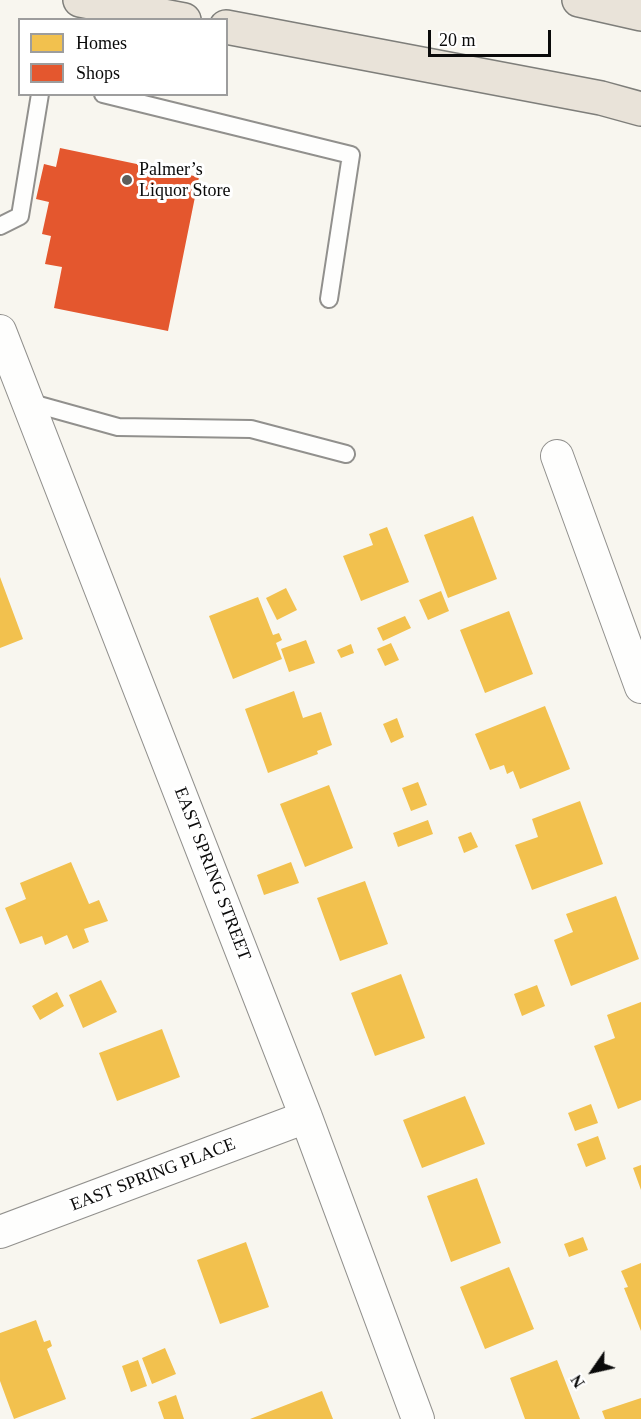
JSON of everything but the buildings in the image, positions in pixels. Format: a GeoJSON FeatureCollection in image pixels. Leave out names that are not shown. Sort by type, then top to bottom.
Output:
{"type":"FeatureCollection","features":[{"type":"Feature","properties":{"kind":"main road"},"geometry":{"type":"LineString","coordinates":[[80,0],[174,18]]}},
{"type":"Feature","properties":{"kind":"main road"},"geometry":{"type":"LineString","coordinates":[[579,0],[641,14]]}},
{"type":"Feature","properties":{"kind":"main road"},"geometry":{"type":"LineString","coordinates":[[228,27],[601,98],[641,109]]}},
{"type":"Feature","properties":{"kind":"street","name":"EAST SPRING STREET"},"geometry":{"type":"LineString","coordinates":[[0,331],[306,1117],[418,1419]]}},
{"type":"Feature","properties":{"kind":"street"},"geometry":{"type":"LineString","coordinates":[[557,456],[641,687]]}},
{"type":"Feature","properties":{"kind":"street","name":"EAST SPRING PLACE"},"geometry":{"type":"LineString","coordinates":[[0,1232],[306,1117]]}},
{"type":"Feature","properties":{"kind":"lane"},"geometry":{"type":"LineString","coordinates":[[0,226],[20,216],[40,96]]}},
{"type":"Feature","properties":{"kind":"lane"},"geometry":{"type":"LineString","coordinates":[[111,96],[351,155],[329,298]]}},
{"type":"Feature","properties":{"kind":"lane"},"geometry":{"type":"LineString","coordinates":[[28,402],[118,427],[251,429],[346,454]]}},
{"type":"Feature","properties":{"kind":"place","name":"Palmer’s Liquor Store"},"geometry":{"type":"Point","coordinates":[127,180]}}]}
